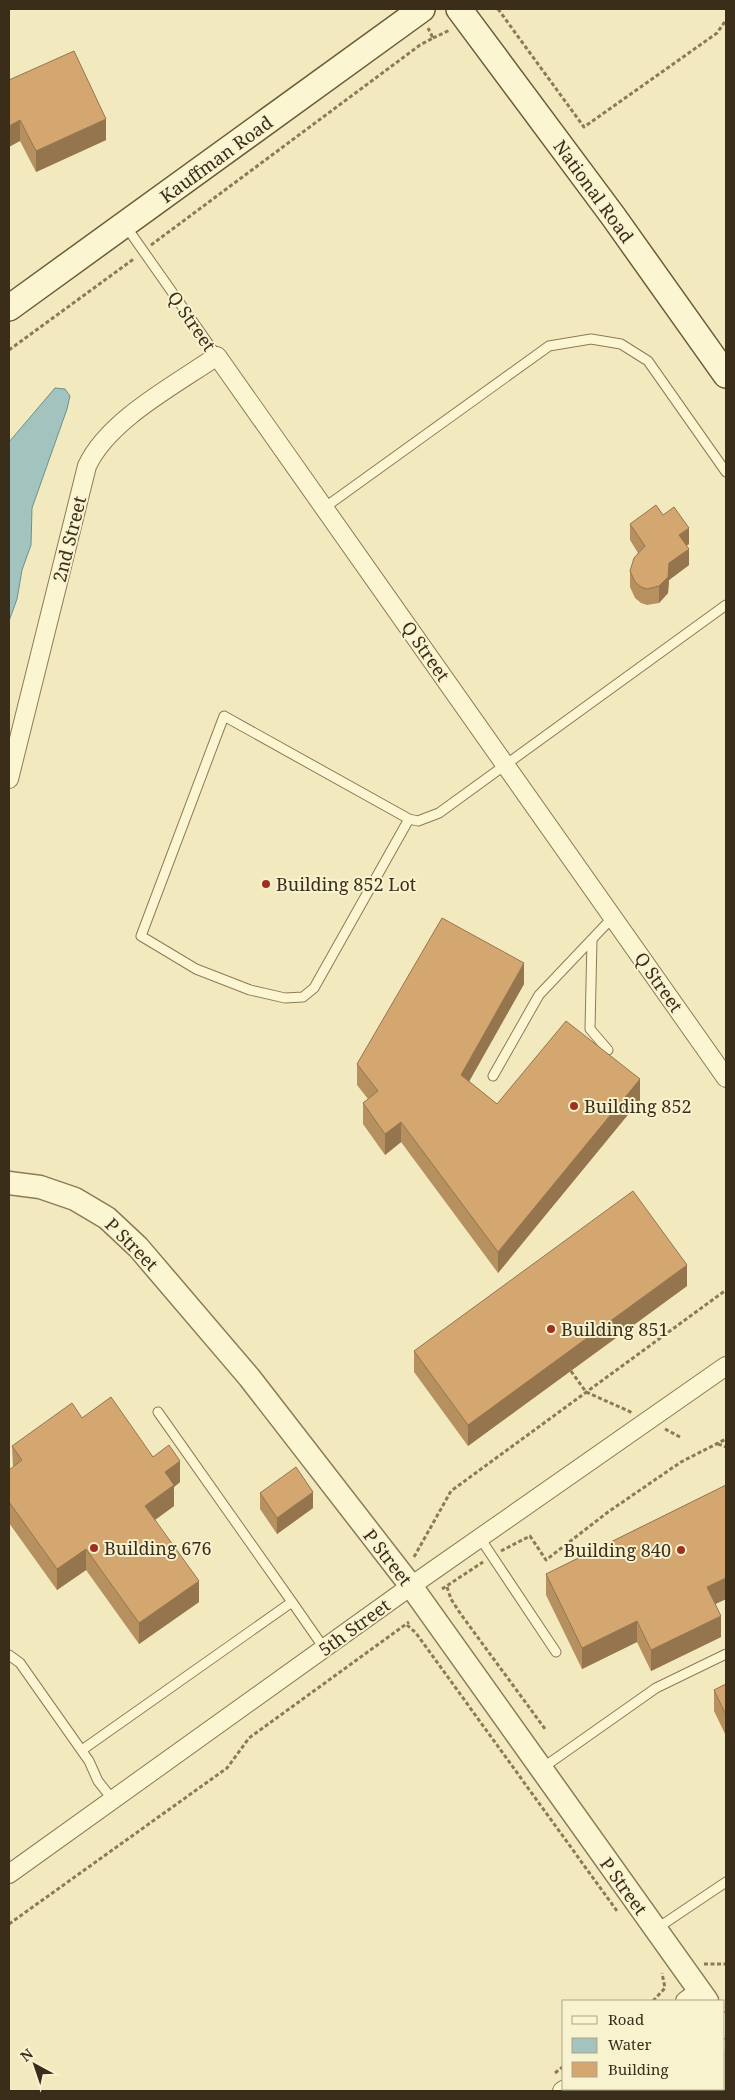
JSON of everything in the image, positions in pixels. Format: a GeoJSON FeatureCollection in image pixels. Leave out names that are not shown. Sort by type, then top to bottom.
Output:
{"type":"FeatureCollection","features":[{"type":"Feature","properties":{"kind":"main road","name":"Kauffman Road"},"geometry":{"type":"LineString","coordinates":[[9,308],[125,225],[425,18]]}},
{"type":"Feature","properties":{"kind":"main road","name":"National Road"},"geometry":{"type":"LineString","coordinates":[[456,19],[613,216],[726,375]]}},
{"type":"Feature","properties":{"kind":"street","name":"Q Street"},"geometry":{"type":"LineString","coordinates":[[217,356],[726,1078]]}},
{"type":"Feature","properties":{"kind":"street","name":"2nd Street"},"geometry":{"type":"LineString","coordinates":[[9,779],[87,466],[94,452],[107,436],[127,419],[217,356]]}},
{"type":"Feature","properties":{"kind":"street","name":"P Street"},"geometry":{"type":"LineString","coordinates":[[9,1183],[40,1187],[67,1195],[108,1218],[124,1231],[249,1377],[411,1586],[656,1929],[697,1998]]}},
{"type":"Feature","properties":{"kind":"street","name":"5th Street"},"geometry":{"type":"LineString","coordinates":[[9,1874],[411,1586],[726,1366]]}},
{"type":"Feature","properties":{"kind":"lane","name":"Q Street"},"geometry":{"type":"LineString","coordinates":[[125,225],[217,356]]}},
{"type":"Feature","properties":{"kind":"lane"},"geometry":{"type":"LineString","coordinates":[[324,508],[549,346],[592,339],[621,344],[648,361],[726,472]]}},
{"type":"Feature","properties":{"kind":"lane"},"geometry":{"type":"LineString","coordinates":[[409,819],[314,988],[303,997],[285,998],[250,990],[196,969],[141,936],[224,716],[409,819],[418,821],[439,813],[726,605]]}},
{"type":"Feature","properties":{"kind":"lane"},"geometry":{"type":"LineString","coordinates":[[493,1076],[539,995],[613,917]]}},
{"type":"Feature","properties":{"kind":"lane"},"geometry":{"type":"LineString","coordinates":[[592,940],[590,1029],[608,1050]]}},
{"type":"Feature","properties":{"kind":"lane"},"geometry":{"type":"LineString","coordinates":[[158,1412],[324,1648]]}},
{"type":"Feature","properties":{"kind":"lane"},"geometry":{"type":"LineString","coordinates":[[480,1538],[556,1652]]}},
{"type":"Feature","properties":{"kind":"lane"},"geometry":{"type":"LineString","coordinates":[[82,1750],[292,1602]]}},
{"type":"Feature","properties":{"kind":"lane"},"geometry":{"type":"LineString","coordinates":[[541,1769],[656,1688],[726,1654]]}},
{"type":"Feature","properties":{"kind":"lane"},"geometry":{"type":"LineString","coordinates":[[9,1655],[20,1662],[82,1750],[98,1781],[113,1800]]}},
{"type":"Feature","properties":{"kind":"lane"},"geometry":{"type":"LineString","coordinates":[[656,1929],[726,1882]]}},
{"type":"Feature","properties":{"kind":"path"},"geometry":{"type":"LineString","coordinates":[[498,9],[584,127],[717,33],[726,20]]}},
{"type":"Feature","properties":{"kind":"path"},"geometry":{"type":"LineString","coordinates":[[425,18],[433,38]]}},
{"type":"Feature","properties":{"kind":"path"},"geometry":{"type":"LineString","coordinates":[[9,350],[110,278],[200,207],[420,45],[433,38],[456,19]]}},
{"type":"Feature","properties":{"kind":"path"},"geometry":{"type":"LineString","coordinates":[[414,1557],[451,1491],[726,1290]]}},
{"type":"Feature","properties":{"kind":"path"},"geometry":{"type":"LineString","coordinates":[[570,1371],[586,1392]]}},
{"type":"Feature","properties":{"kind":"path"},"geometry":{"type":"LineString","coordinates":[[442,1589],[493,1555],[530,1536],[546,1560],[608,1512],[681,1462],[726,1439]]}},
{"type":"Feature","properties":{"kind":"path"},"geometry":{"type":"LineString","coordinates":[[718,1444],[726,1447]]}},
{"type":"Feature","properties":{"kind":"path"},"geometry":{"type":"LineString","coordinates":[[447,1587],[451,1599],[460,1613],[545,1729]]}},
{"type":"Feature","properties":{"kind":"path"},"geometry":{"type":"LineString","coordinates":[[9,1924],[227,1768],[249,1738],[408,1624],[623,1919]]}},
{"type":"Feature","properties":{"kind":"path"},"geometry":{"type":"LineString","coordinates":[[704,1964],[726,1964]]}},
{"type":"Feature","properties":{"kind":"path"},"geometry":{"type":"LineString","coordinates":[[653,2000],[665,1988],[664,1979],[660,1971]]}},
{"type":"Feature","properties":{"kind":"path"},"geometry":{"type":"LineString","coordinates":[[555,2072],[562,2067]]}},
{"type":"Feature","properties":{"kind":"green space"},"geometry":{"type":"Polygon","coordinates":[[[725,2050],[726,2052],[726,2091],[582,2091],[725,2090],[725,2050]]]}},
{"type":"Feature","properties":{"kind":"water"},"geometry":{"type":"Polygon","coordinates":[[[55,388],[65,389],[70,396],[32,508],[31,545],[22,570],[17,599],[9,621],[9,442],[55,388]]]}},
{"type":"Feature","properties":{"kind":"building"},"geometry":{"type":"Polygon","coordinates":[[[74,51],[106,119],[36,151],[20,120],[9,126],[9,80],[74,51]]]}},
{"type":"Feature","properties":{"kind":"building"},"geometry":{"type":"Polygon","coordinates":[[[656,505],[663,515],[674,507],[689,528],[679,535],[689,549],[669,563],[668,577],[659,586],[647,589],[635,582],[630,571],[634,558],[645,546],[630,524],[656,505]]]}},
{"type":"Feature","properties":{"kind":"building","name":"Building 852"},"geometry":{"type":"Polygon","coordinates":[[[442,918],[524,963],[461,1075],[497,1104],[566,1021],[640,1079],[498,1252],[401,1122],[385,1134],[363,1103],[378,1091],[357,1064],[442,918]]]}},
{"type":"Feature","properties":{"kind":"building","name":"Building 851"},"geometry":{"type":"Polygon","coordinates":[[[633,1191],[687,1265],[468,1425],[414,1351],[633,1191]]]}},
{"type":"Feature","properties":{"kind":"building","name":"Building 676"},"geometry":{"type":"Polygon","coordinates":[[[111,1397],[153,1457],[169,1445],[180,1461],[165,1472],[174,1485],[145,1506],[199,1581],[139,1623],[86,1549],[57,1569],[9,1502],[9,1470],[22,1460],[12,1446],[72,1403],[82,1418],[111,1397]]]}},
{"type":"Feature","properties":{"kind":"building"},"geometry":{"type":"Polygon","coordinates":[[[296,1467],[313,1492],[277,1518],[260,1493],[296,1467]]]}},
{"type":"Feature","properties":{"kind":"building","name":"Building 840"},"geometry":{"type":"Polygon","coordinates":[[[726,1485],[726,1578],[707,1587],[721,1616],[651,1650],[637,1621],[582,1648],[546,1574],[726,1485]]]}},
{"type":"Feature","properties":{"kind":"building"},"geometry":{"type":"Polygon","coordinates":[[[726,1684],[726,1715],[714,1690],[726,1684]]]}},
{"type":"Feature","properties":{"kind":"place","name":"Building 852 Lot"},"geometry":{"type":"Point","coordinates":[266,884]}},
{"type":"Feature","properties":{"kind":"place","name":"Building 852"},"geometry":{"type":"Point","coordinates":[574,1106]}},
{"type":"Feature","properties":{"kind":"place","name":"Building 851"},"geometry":{"type":"Point","coordinates":[551,1329]}},
{"type":"Feature","properties":{"kind":"place","name":"Building 676"},"geometry":{"type":"Point","coordinates":[94,1548]}},
{"type":"Feature","properties":{"kind":"place","name":"Building 840"},"geometry":{"type":"Point","coordinates":[681,1550]}}]}
